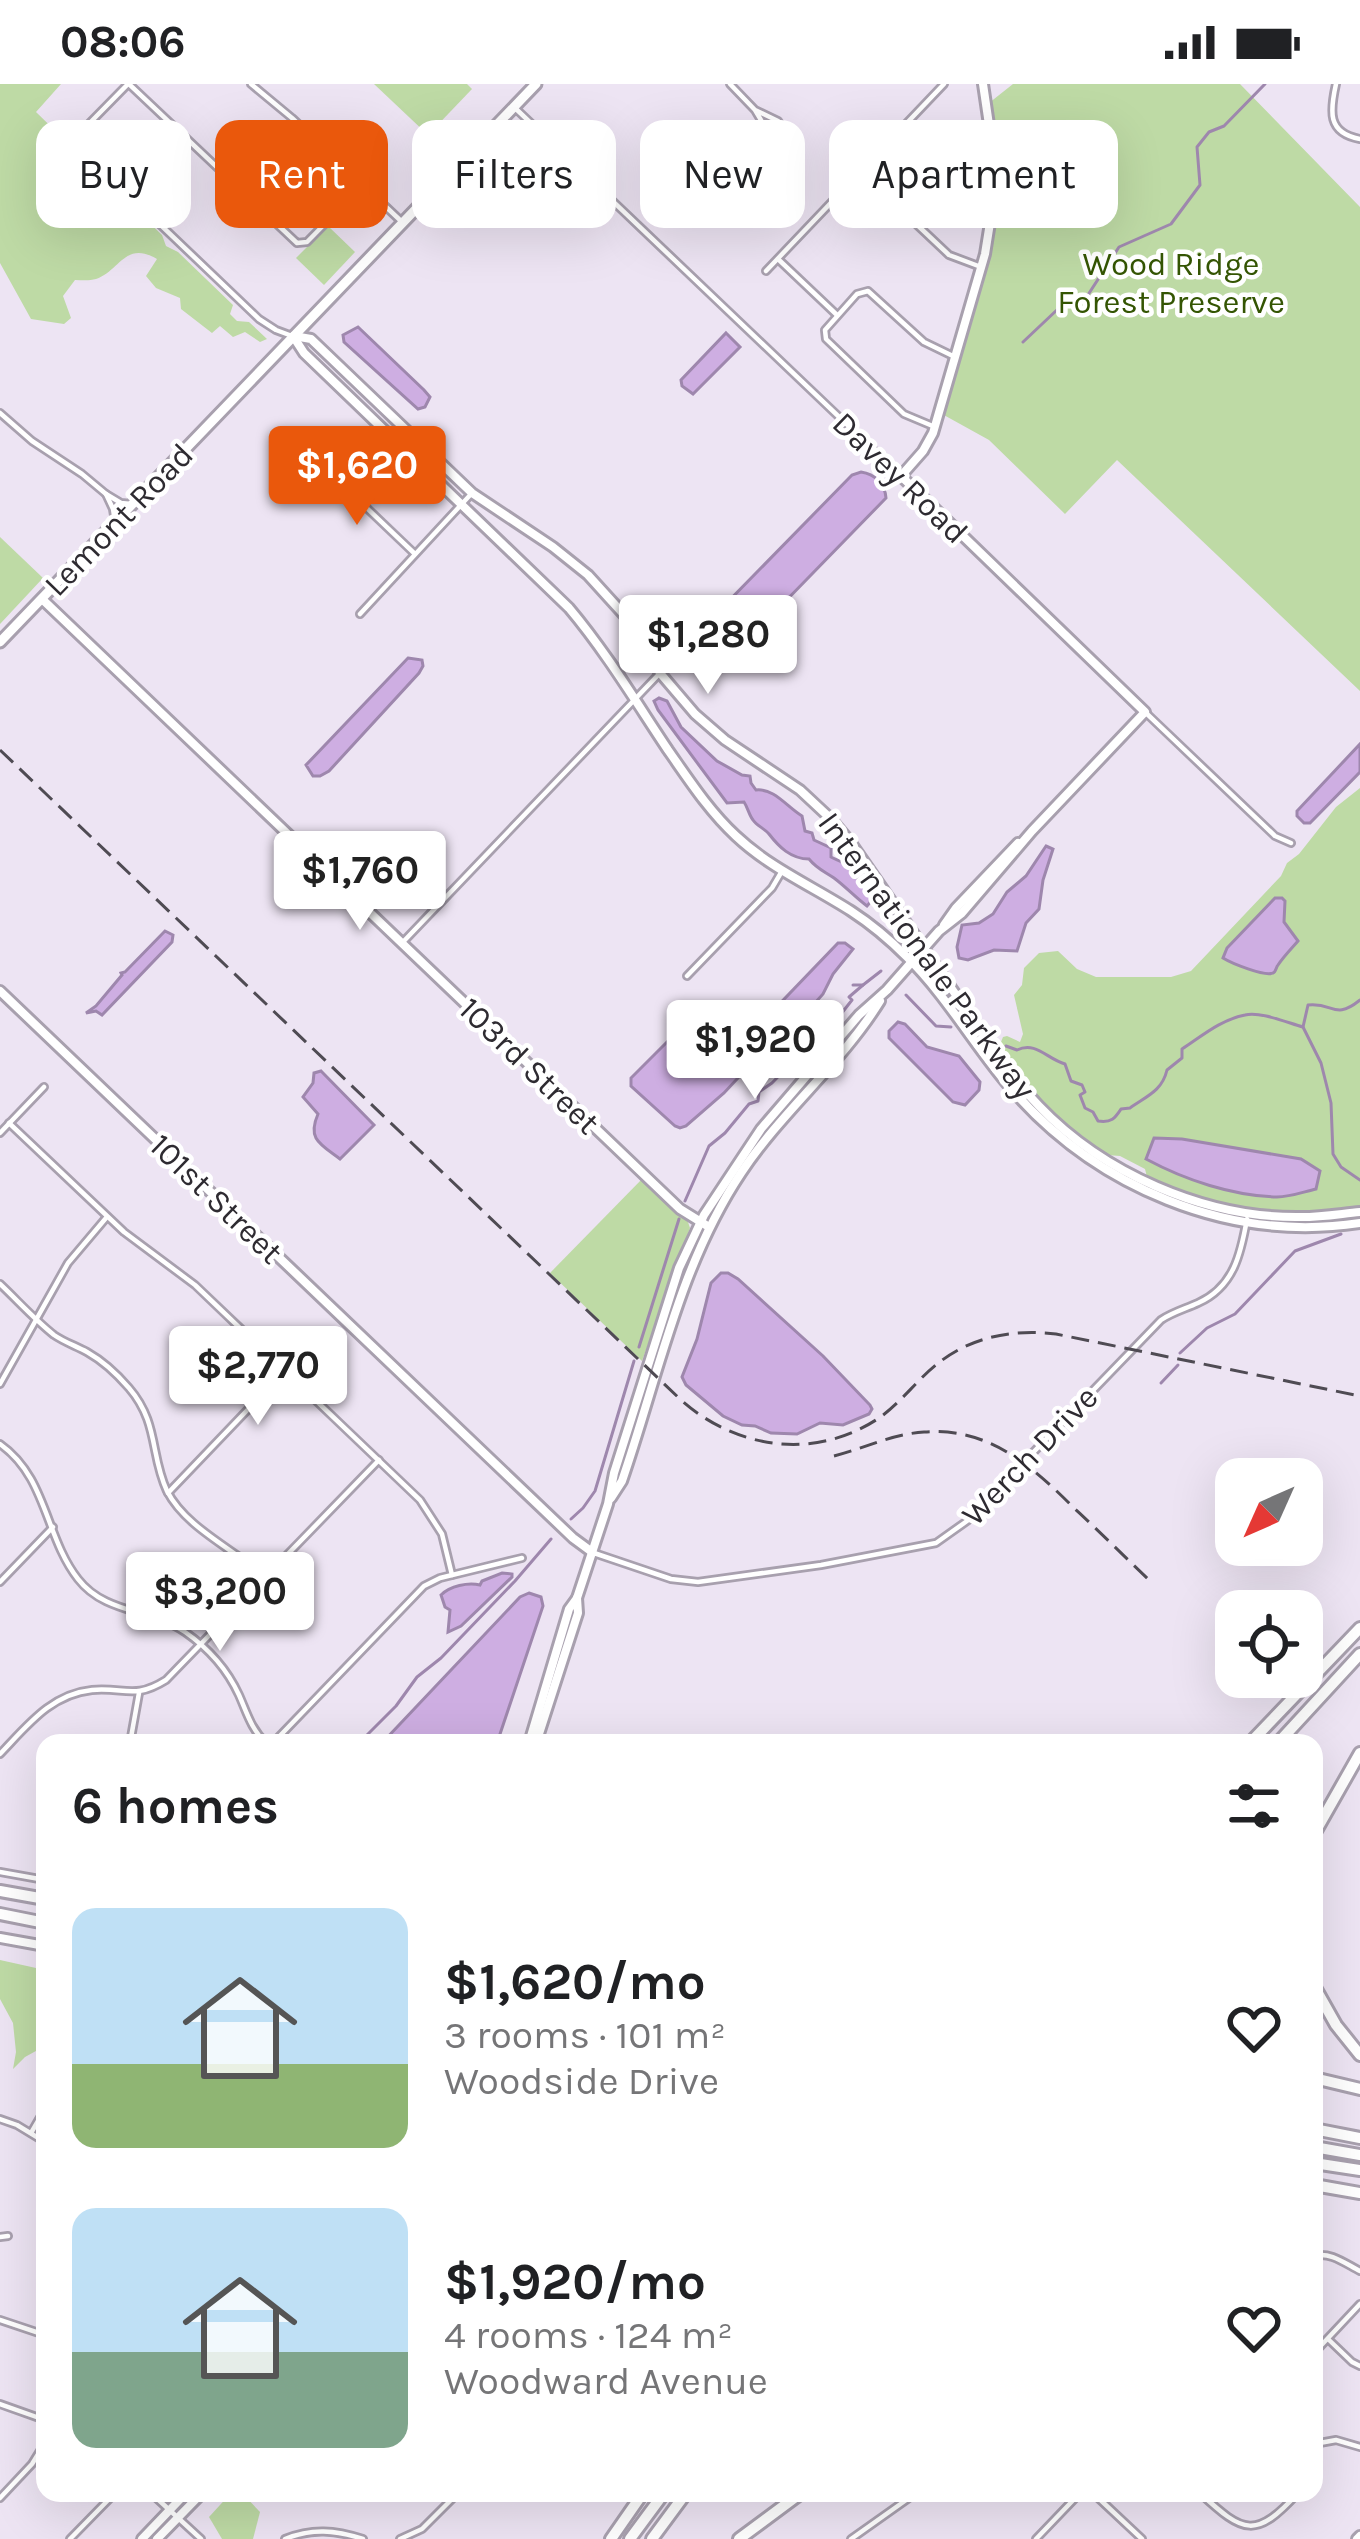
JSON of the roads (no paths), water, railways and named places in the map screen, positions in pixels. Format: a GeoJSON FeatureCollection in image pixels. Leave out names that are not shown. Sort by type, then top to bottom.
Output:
{"type":"FeatureCollection","features":[{"type":"Feature","properties":{"kind":"highway"},"geometry":{"type":"LineString","coordinates":[[1259,1734],[1360,1628]]}},
{"type":"Feature","properties":{"kind":"highway"},"geometry":{"type":"LineString","coordinates":[[1286,1734],[1360,1654]]}},
{"type":"Feature","properties":{"kind":"highway"},"geometry":{"type":"LineString","coordinates":[[1323,1802],[1360,1742]]}},
{"type":"Feature","properties":{"kind":"highway"},"geometry":{"type":"LineString","coordinates":[[1323,1818],[1360,1753]]}},
{"type":"Feature","properties":{"kind":"highway"},"geometry":{"type":"LineString","coordinates":[[0,1891],[36,1897]]}},
{"type":"Feature","properties":{"kind":"highway"},"geometry":{"type":"LineString","coordinates":[[0,1914],[36,1921]]}},
{"type":"Feature","properties":{"kind":"highway"},"geometry":{"type":"LineString","coordinates":[[1323,2002],[1360,2055]]}},
{"type":"Feature","properties":{"kind":"highway"},"geometry":{"type":"LineString","coordinates":[[1323,2080],[1360,2089]]}},
{"type":"Feature","properties":{"kind":"highway"},"geometry":{"type":"LineString","coordinates":[[1323,2131],[1360,2138]]}},
{"type":"Feature","properties":{"kind":"highway"},"geometry":{"type":"LineString","coordinates":[[1323,2149],[1360,2155]]}},
{"type":"Feature","properties":{"kind":"highway"},"geometry":{"type":"LineString","coordinates":[[1323,2164],[1360,2170]]}},
{"type":"Feature","properties":{"kind":"highway"},"geometry":{"type":"LineString","coordinates":[[1323,2187],[1360,2193]]}},
{"type":"Feature","properties":{"kind":"highway"},"geometry":{"type":"LineString","coordinates":[[611,2539],[637,2502]]}},
{"type":"Feature","properties":{"kind":"highway"},"geometry":{"type":"LineString","coordinates":[[630,2539],[657,2502]]}},
{"type":"Feature","properties":{"kind":"highway"},"geometry":{"type":"LineString","coordinates":[[652,2539],[679,2502]]}},
{"type":"Feature","properties":{"kind":"highway"},"geometry":{"type":"LineString","coordinates":[[739,2539],[789,2502]]}},
{"type":"Feature","properties":{"kind":"main road","name":"Lemont Road"},"geometry":{"type":"LineString","coordinates":[[0,642],[536,84]]}},
{"type":"Feature","properties":{"kind":"street","name":"Internationale Parkway"},"geometry":{"type":"LineString","coordinates":[[128,84],[74,140],[259,319],[276,330],[311,339],[472,493],[563,554],[596,583],[627,618],[660,673],[704,723],[787,780],[830,818],[1021,1086],[1057,1123],[1138,1178],[1247,1218],[1360,1212]]}},
{"type":"Feature","properties":{"kind":"street"},"geometry":{"type":"LineString","coordinates":[[128,84],[215,166]]}},
{"type":"Feature","properties":{"kind":"street"},"geometry":{"type":"LineString","coordinates":[[250,84],[294,120]]}},
{"type":"Feature","properties":{"kind":"street"},"geometry":{"type":"LineString","coordinates":[[730,84],[771,136],[783,137],[786,133],[778,121],[755,110]]}},
{"type":"Feature","properties":{"kind":"street"},"geometry":{"type":"LineString","coordinates":[[910,120],[944,84]]}},
{"type":"Feature","properties":{"kind":"street"},"geometry":{"type":"LineString","coordinates":[[901,476],[923,451],[935,427],[981,267],[997,178],[983,84]]}},
{"type":"Feature","properties":{"kind":"street"},"geometry":{"type":"LineString","coordinates":[[1336,84],[1333,121],[1346,135],[1360,140]]}},
{"type":"Feature","properties":{"kind":"street","name":"Davey Road"},"geometry":{"type":"LineString","coordinates":[[514,107],[1275,836],[1291,843]]}},
{"type":"Feature","properties":{"kind":"street"},"geometry":{"type":"LineString","coordinates":[[766,271],[829,206]]}},
{"type":"Feature","properties":{"kind":"street"},"geometry":{"type":"LineString","coordinates":[[388,208],[401,221]]}},
{"type":"Feature","properties":{"kind":"street"},"geometry":{"type":"LineString","coordinates":[[281,228],[302,244],[322,228]]}},
{"type":"Feature","properties":{"kind":"street"},"geometry":{"type":"LineString","coordinates":[[920,228],[949,255],[981,267]]}},
{"type":"Feature","properties":{"kind":"street"},"geometry":{"type":"LineString","coordinates":[[778,259],[837,315]]}},
{"type":"Feature","properties":{"kind":"street"},"geometry":{"type":"LineString","coordinates":[[935,427],[904,414],[826,339],[825,330],[861,291],[868,291],[924,342],[955,356]]}},
{"type":"Feature","properties":{"kind":"street","name":"Internationale Parkway"},"geometry":{"type":"LineString","coordinates":[[292,336],[304,353],[568,608],[713,812],[751,849],[862,918],[911,961],[1008,1085],[1048,1127],[1109,1173],[1196,1210],[1301,1228],[1359,1223]]}},
{"type":"Feature","properties":{"kind":"street"},"geometry":{"type":"LineString","coordinates":[[0,412],[106,494],[133,504]]}},
{"type":"Feature","properties":{"kind":"street"},"geometry":{"type":"LineString","coordinates":[[328,471],[415,555]]}},
{"type":"Feature","properties":{"kind":"street"},"geometry":{"type":"LineString","coordinates":[[360,614],[472,493]]}},
{"type":"Feature","properties":{"kind":"street"},"geometry":{"type":"LineString","coordinates":[[106,494],[115,522]]}},
{"type":"Feature","properties":{"kind":"street","name":"103rd Street"},"geometry":{"type":"LineString","coordinates":[[42,598],[680,1209],[705,1225]]}},
{"type":"Feature","properties":{"kind":"street"},"geometry":{"type":"LineString","coordinates":[[403,943],[660,673]]}},
{"type":"Feature","properties":{"kind":"street"},"geometry":{"type":"LineString","coordinates":[[535,1734],[578,1613],[577,1598],[679,1268],[761,1130],[859,1016],[962,913],[1145,712]]}},
{"type":"Feature","properties":{"kind":"street"},"geometry":{"type":"LineString","coordinates":[[687,976],[782,872]]}},
{"type":"Feature","properties":{"kind":"street","name":"101st Street"},"geometry":{"type":"LineString","coordinates":[[0,992],[592,1552]]}},
{"type":"Feature","properties":{"kind":"street"},"geometry":{"type":"LineString","coordinates":[[0,1133],[44,1088]]}},
{"type":"Feature","properties":{"kind":"street"},"geometry":{"type":"LineString","coordinates":[[9,1123],[108,1217],[180,1272],[379,1460],[431,1514],[442,1534],[452,1575]]}},
{"type":"Feature","properties":{"kind":"street"},"geometry":{"type":"LineString","coordinates":[[1359,1223],[1360,1212]]}},
{"type":"Feature","properties":{"kind":"street"},"geometry":{"type":"LineString","coordinates":[[0,1384],[72,1257],[108,1217]]}},
{"type":"Feature","properties":{"kind":"street","name":"Werch Drive"},"geometry":{"type":"LineString","coordinates":[[592,1552],[671,1579],[698,1582],[821,1565],[943,1540],[967,1521],[1161,1320],[1223,1285],[1239,1257],[1247,1218]]}},
{"type":"Feature","properties":{"kind":"street"},"geometry":{"type":"LineString","coordinates":[[0,1284],[61,1340],[100,1361],[133,1393],[151,1426],[168,1492],[194,1524],[266,1578]]}},
{"type":"Feature","properties":{"kind":"street"},"geometry":{"type":"LineString","coordinates":[[168,1492],[319,1335]]}},
{"type":"Feature","properties":{"kind":"street"},"geometry":{"type":"LineString","coordinates":[[0,1444],[29,1473],[70,1567],[89,1591],[114,1606],[173,1625],[201,1645],[230,1678],[260,1734]]}},
{"type":"Feature","properties":{"kind":"street"},"geometry":{"type":"LineString","coordinates":[[0,1754],[47,1707],[69,1695],[99,1690],[139,1693],[166,1680],[379,1460]]}},
{"type":"Feature","properties":{"kind":"street"},"geometry":{"type":"LineString","coordinates":[[0,1582],[53,1527]]}},
{"type":"Feature","properties":{"kind":"street"},"geometry":{"type":"LineString","coordinates":[[278,1734],[419,1590],[452,1575],[522,1558]]}},
{"type":"Feature","properties":{"kind":"street"},"geometry":{"type":"LineString","coordinates":[[132,1734],[139,1693]]}},
{"type":"Feature","properties":{"kind":"street"},"geometry":{"type":"LineString","coordinates":[[0,1872],[36,1878]]}},
{"type":"Feature","properties":{"kind":"street"},"geometry":{"type":"LineString","coordinates":[[0,1938],[36,1944]]}},
{"type":"Feature","properties":{"kind":"street"},"geometry":{"type":"LineString","coordinates":[[0,2119],[36,2136]]}},
{"type":"Feature","properties":{"kind":"street"},"geometry":{"type":"LineString","coordinates":[[32,2133],[36,2126]]}},
{"type":"Feature","properties":{"kind":"street"},"geometry":{"type":"LineString","coordinates":[[1323,2255],[1360,2271]]}},
{"type":"Feature","properties":{"kind":"street"},"geometry":{"type":"LineString","coordinates":[[1323,2343],[1360,2303]]}},
{"type":"Feature","properties":{"kind":"street"},"geometry":{"type":"LineString","coordinates":[[0,2320],[36,2332]]}},
{"type":"Feature","properties":{"kind":"street"},"geometry":{"type":"LineString","coordinates":[[1327,2338],[1360,2366]]}},
{"type":"Feature","properties":{"kind":"street"},"geometry":{"type":"LineString","coordinates":[[0,2404],[36,2417]]}},
{"type":"Feature","properties":{"kind":"street"},"geometry":{"type":"LineString","coordinates":[[1323,2442],[1336,2440],[1360,2447]]}},
{"type":"Feature","properties":{"kind":"street"},"geometry":{"type":"LineString","coordinates":[[0,2498],[36,2458]]}},
{"type":"Feature","properties":{"kind":"street"},"geometry":{"type":"LineString","coordinates":[[70,2539],[106,2502]]}},
{"type":"Feature","properties":{"kind":"street"},"geometry":{"type":"LineString","coordinates":[[162,2502],[201,2539]]}},
{"type":"Feature","properties":{"kind":"street"},"geometry":{"type":"LineString","coordinates":[[158,2539],[181,2502]]}},
{"type":"Feature","properties":{"kind":"street"},"geometry":{"type":"LineString","coordinates":[[142,2539],[189,2502]]}},
{"type":"Feature","properties":{"kind":"street"},"geometry":{"type":"LineString","coordinates":[[400,2539],[422,2529],[449,2502]]}},
{"type":"Feature","properties":{"kind":"street"},"geometry":{"type":"LineString","coordinates":[[851,2539],[903,2502]]}},
{"type":"Feature","properties":{"kind":"street"},"geometry":{"type":"LineString","coordinates":[[1036,2539],[1071,2502]]}},
{"type":"Feature","properties":{"kind":"street"},"geometry":{"type":"LineString","coordinates":[[1103,2502],[1142,2539]]}},
{"type":"Feature","properties":{"kind":"street"},"geometry":{"type":"LineString","coordinates":[[1210,2502],[1234,2523],[1249,2527],[1268,2522],[1289,2502]]}},
{"type":"Feature","properties":{"kind":"street"},"geometry":{"type":"LineString","coordinates":[[285,2539],[331,2530],[363,2539]]}},
{"type":"Feature","properties":{"kind":"waterway"},"geometry":{"type":"LineString","coordinates":[[1023,342],[1059,308],[1084,301],[1119,247],[1171,224],[1200,185],[1197,147],[1265,84]]}},
{"type":"Feature","properties":{"kind":"waterway"},"geometry":{"type":"LineString","coordinates":[[853,985],[863,985],[881,971]]}},
{"type":"Feature","properties":{"kind":"waterway"},"geometry":{"type":"LineString","coordinates":[[685,1201],[709,1146],[801,1053],[812,1052],[812,1038],[841,1014],[852,1000],[849,997],[863,985]]}},
{"type":"Feature","properties":{"kind":"waterway"},"geometry":{"type":"LineString","coordinates":[[906,995],[936,1026],[951,1027]]}},
{"type":"Feature","properties":{"kind":"waterway"},"geometry":{"type":"LineString","coordinates":[[1360,1000],[1339,1010],[1308,1005],[1303,1027],[1321,1063],[1331,1103],[1333,1154],[1341,1167],[1360,1180]]}},
{"type":"Feature","properties":{"kind":"waterway"},"geometry":{"type":"LineString","coordinates":[[1006,1046],[1036,1049],[1065,1064],[1071,1081],[1082,1085],[1085,1108],[1098,1121],[1107,1121],[1153,1092],[1167,1070],[1182,1058],[1182,1049],[1227,1021],[1258,1015],[1303,1027]]}},
{"type":"Feature","properties":{"kind":"waterway"},"geometry":{"type":"LineString","coordinates":[[639,1347],[679,1219]]}},
{"type":"Feature","properties":{"kind":"waterway"},"geometry":{"type":"LineString","coordinates":[[1180,1353],[1207,1328],[1235,1314],[1295,1251],[1341,1234]]}},
{"type":"Feature","properties":{"kind":"waterway"},"geometry":{"type":"LineString","coordinates":[[571,1519],[595,1491],[634,1361]]}},
{"type":"Feature","properties":{"kind":"waterway"},"geometry":{"type":"LineString","coordinates":[[1161,1383],[1178,1365]]}},
{"type":"Feature","properties":{"kind":"waterway"},"geometry":{"type":"LineString","coordinates":[[368,1734],[551,1539]]}},
{"type":"Feature","properties":{"kind":"railway"},"geometry":{"type":"LineString","coordinates":[[0,750],[681,1400],[726,1430],[777,1444],[829,1440],[854,1432],[879,1418],[954,1352],[981,1340],[1025,1333],[1056,1334],[1360,1396]]}},
{"type":"Feature","properties":{"kind":"railway"},"geometry":{"type":"LineString","coordinates":[[834,1456],[924,1432],[947,1432],[989,1443],[1042,1478],[1149,1580]]}},
{"type":"Feature","properties":{"kind":"park label","name":"Wood Ridge Forest Preserve"},"geometry":{"type":"Point","coordinates":[1171,282]}}]}
